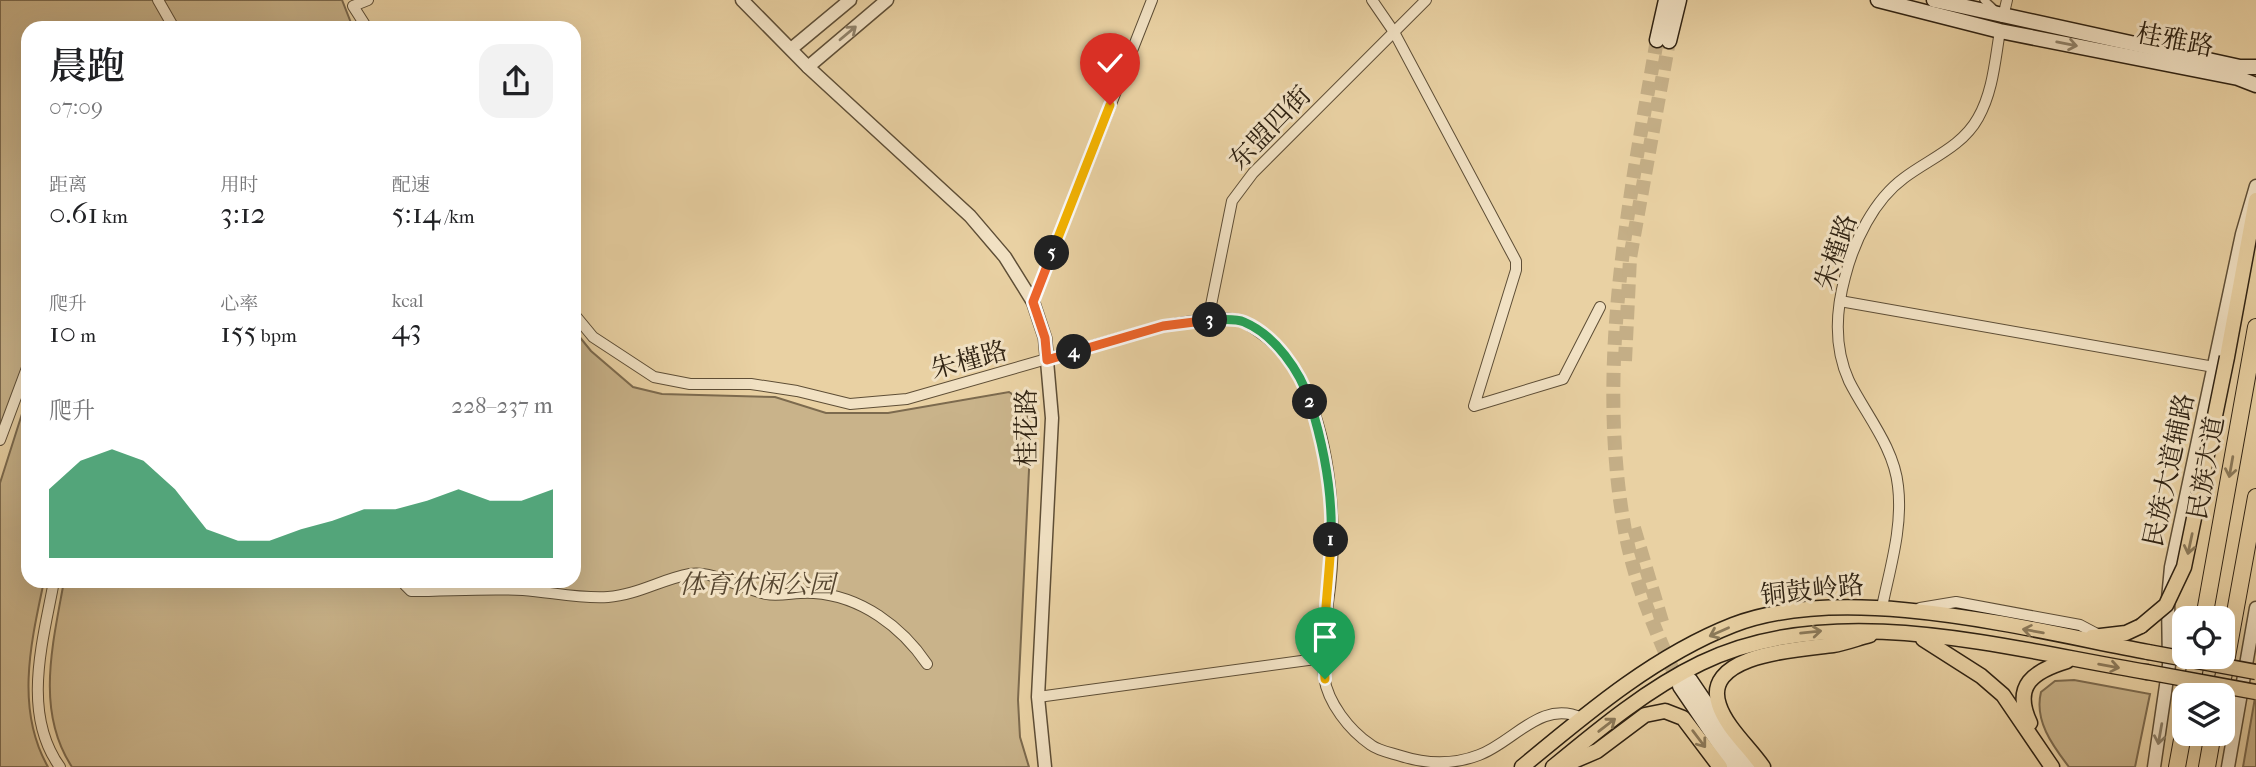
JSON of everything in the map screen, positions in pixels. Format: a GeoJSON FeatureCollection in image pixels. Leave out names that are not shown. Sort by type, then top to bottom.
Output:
{"type":"FeatureCollection","features":[{"type":"Feature","properties":{"kind":"highway","name":"民族大道"},"geometry":{"type":"LineString","coordinates":[[2206,606],[2256,327]]}},
{"type":"Feature","properties":{"kind":"highway","name":"民族大道"},"geometry":{"type":"LineString","coordinates":[[2222,683],[2256,497]]}},
{"type":"Feature","properties":{"kind":"highway"},"geometry":{"type":"LineString","coordinates":[[2177,767],[2181,746]]}},
{"type":"Feature","properties":{"kind":"highway"},"geometry":{"type":"LineString","coordinates":[[2207,767],[2211,746]]}},
{"type":"Feature","properties":{"kind":"main road"},"geometry":{"type":"LineString","coordinates":[[1666,0],[1663,41],[1679,0]]}},
{"type":"Feature","properties":{"kind":"main road","name":"桂雅路"},"geometry":{"type":"LineString","coordinates":[[1878,0],[2240,67],[2256,67]]}},
{"type":"Feature","properties":{"kind":"main road","name":"桂雅路"},"geometry":{"type":"LineString","coordinates":[[1934,0],[2002,24],[2238,78],[2256,85]]}},
{"type":"Feature","properties":{"kind":"main road"},"geometry":{"type":"LineString","coordinates":[[2077,639],[2126,633],[2141,626],[2166,606],[2184,567],[2256,200]]}},
{"type":"Feature","properties":{"kind":"main road","name":"铜鼓岭路"},"geometry":{"type":"LineString","coordinates":[[1522,767],[1582,718],[1654,666],[1735,625],[1803,611],[1882,607],[1905,610],[2256,673]]}},
{"type":"Feature","properties":{"kind":"main road","name":"铜鼓岭路"},"geometry":{"type":"LineString","coordinates":[[1553,767],[1665,683],[1720,654],[1750,643],[1807,631],[1878,632],[1919,636],[2256,692]]}},
{"type":"Feature","properties":{"kind":"main road"},"geometry":{"type":"LineString","coordinates":[[1763,767],[1720,709],[1717,692],[1725,676],[1734,667],[1767,655],[1836,644],[1878,632]]}},
{"type":"Feature","properties":{"kind":"main road"},"geometry":{"type":"LineString","coordinates":[[1919,636],[1980,676],[2003,695],[2052,767]]}},
{"type":"Feature","properties":{"kind":"main road"},"geometry":{"type":"LineString","coordinates":[[2061,767],[2031,723],[2023,696],[2031,680],[2043,668],[2072,660]]}},
{"type":"Feature","properties":{"kind":"main road"},"geometry":{"type":"LineString","coordinates":[[1735,767],[1685,683],[1749,767]]}},
{"type":"Feature","properties":{"kind":"main road"},"geometry":{"type":"LineString","coordinates":[[1560,767],[1597,751],[1645,715],[1660,711],[1683,718],[1720,767]]}},
{"type":"Feature","properties":{"kind":"street"},"geometry":{"type":"LineString","coordinates":[[158,0],[170,21]]}},
{"type":"Feature","properties":{"kind":"street"},"geometry":{"type":"LineString","coordinates":[[363,21],[352,3],[368,0]]}},
{"type":"Feature","properties":{"kind":"street","name":"桂花路"},"geometry":{"type":"LineString","coordinates":[[742,0],[791,50],[970,216],[1005,257],[1033,302],[1045,338],[1052,418],[1038,697],[1045,767]]}},
{"type":"Feature","properties":{"kind":"street"},"geometry":{"type":"LineString","coordinates":[[791,50],[850,0]]}},
{"type":"Feature","properties":{"kind":"street"},"geometry":{"type":"LineString","coordinates":[[808,66],[887,0]]}},
{"type":"Feature","properties":{"kind":"street"},"geometry":{"type":"LineString","coordinates":[[1033,302],[1152,0]]}},
{"type":"Feature","properties":{"kind":"street"},"geometry":{"type":"LineString","coordinates":[[1372,0],[1394,32],[1516,261],[1516,270],[1474,406],[1563,379],[1600,307]]}},
{"type":"Feature","properties":{"kind":"street","name":"东盟四街"},"geometry":{"type":"LineString","coordinates":[[1208,320],[1232,201],[1253,173],[1426,0]]}},
{"type":"Feature","properties":{"kind":"street"},"geometry":{"type":"LineString","coordinates":[[1984,0],[2002,24]]}},
{"type":"Feature","properties":{"kind":"street","name":"朱槿路"},"geometry":{"type":"LineString","coordinates":[[1882,607],[1899,522],[1898,485],[1890,455],[1848,379],[1836,328],[1845,275],[1871,212],[1902,179],[1954,145],[1978,120],[1989,91],[2007,0]]}},
{"type":"Feature","properties":{"kind":"street","name":"民族大道辅路"},"geometry":{"type":"LineString","coordinates":[[2154,767],[2169,666],[2168,599],[2171,567],[2242,234],[2256,186]]}},
{"type":"Feature","properties":{"kind":"street"},"geometry":{"type":"LineString","coordinates":[[1840,301],[2214,367]]}},
{"type":"Feature","properties":{"kind":"street","name":"朱槿路"},"geometry":{"type":"LineString","coordinates":[[581,322],[593,337],[654,377],[690,384],[751,384],[797,391],[850,404],[906,398],[1163,326],[1208,320],[1242,321],[1274,342],[1303,382],[1322,443],[1332,513],[1323,658],[1325,679],[1339,715],[1372,746],[1431,763],[1458,762],[1481,755],[1541,717],[1568,712],[1582,718]]}},
{"type":"Feature","properties":{"kind":"street"},"geometry":{"type":"LineString","coordinates":[[0,440],[21,384]]}},
{"type":"Feature","properties":{"kind":"street"},"geometry":{"type":"LineString","coordinates":[[408,588],[411,591],[521,590],[609,597],[657,586],[690,574],[708,573],[733,585],[770,595],[815,593],[844,600],[893,624],[911,641],[927,664]]}},
{"type":"Feature","properties":{"kind":"street"},"geometry":{"type":"LineString","coordinates":[[53,588],[40,654],[38,689],[40,719],[60,767]]}},
{"type":"Feature","properties":{"kind":"street"},"geometry":{"type":"LineString","coordinates":[[1905,610],[1956,601],[2080,625],[2125,648]]}},
{"type":"Feature","properties":{"kind":"street"},"geometry":{"type":"LineString","coordinates":[[2228,767],[2256,608]]}},
{"type":"Feature","properties":{"kind":"street"},"geometry":{"type":"LineString","coordinates":[[1038,697],[1323,658]]}},
{"type":"Feature","properties":{"kind":"green space"},"geometry":{"type":"Polygon","coordinates":[[[0,0],[342,0],[350,21],[21,21],[21,372],[0,430],[0,0]]]}},
{"type":"Feature","properties":{"kind":"green space","name":"体育休闲公园"},"geometry":{"type":"Polygon","coordinates":[[[581,339],[591,351],[633,387],[662,394],[775,397],[826,413],[888,413],[1009,392],[1024,402],[1031,428],[1018,700],[1020,737],[1029,767],[72,767],[61,745],[50,700],[55,628],[63,588],[581,588],[581,339]]]}},
{"type":"Feature","properties":{"kind":"green space"},"geometry":{"type":"Polygon","coordinates":[[[21,417],[21,588],[43,588],[31,651],[29,699],[38,745],[48,767],[0,767],[0,483],[21,417]]]}},
{"type":"Feature","properties":{"kind":"green space"},"geometry":{"type":"Polygon","coordinates":[[[2074,680],[2150,694],[2135,767],[2069,767],[2056,750],[2042,722],[2039,702],[2041,692],[2055,681],[2074,680]]]}},
{"type":"Feature","properties":{"kind":"green space"},"geometry":{"type":"Polygon","coordinates":[[[2256,692],[2256,767],[2243,767],[2256,692]]]}},
{"type":"Feature","properties":{"kind":"tunnel"},"geometry":{"type":"LineString","coordinates":[[1657,40],[1619,284],[1613,408],[1617,469],[1629,551],[1648,610],[1680,686]]}},
{"type":"Feature","properties":{"kind":"tunnel"},"geometry":{"type":"LineString","coordinates":[[1625,361],[1630,258],[1669,41]]}},
{"type":"Feature","properties":{"kind":"tunnel"},"geometry":{"type":"LineString","coordinates":[[1634,528],[1663,625]]}},
{"type":"Feature","properties":{"kind":"route"},"geometry":{"type":"LineString","coordinates":[[1110,105],[1033,302],[1045,338],[1047,360],[1163,326],[1202,319],[1242,321],[1274,342],[1303,382],[1322,443],[1332,513],[1329,601],[1322,644],[1325,679]]}}]}
